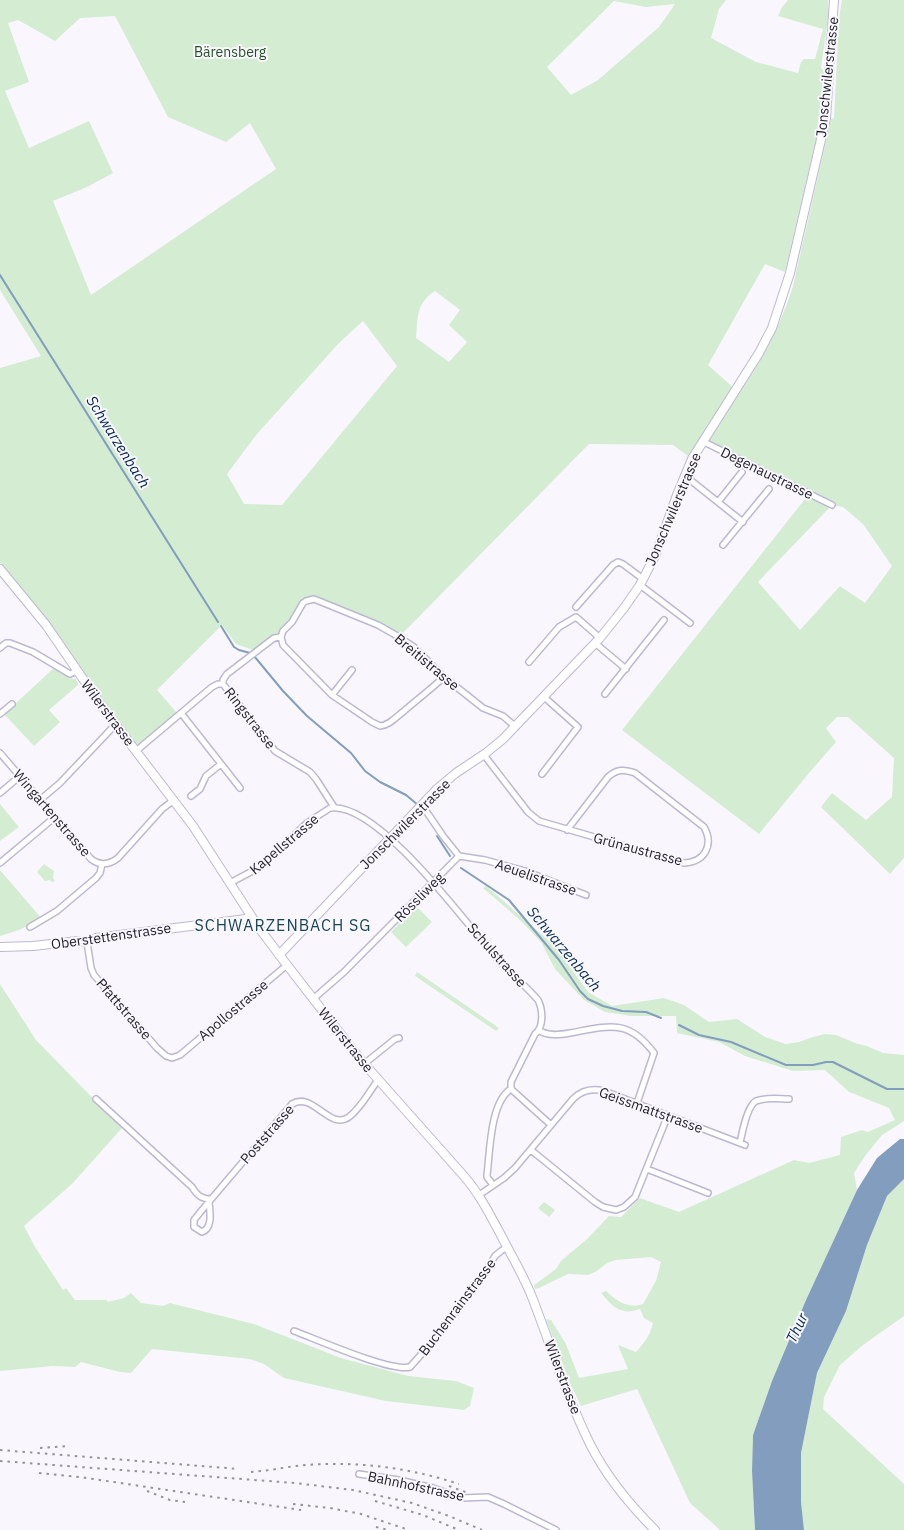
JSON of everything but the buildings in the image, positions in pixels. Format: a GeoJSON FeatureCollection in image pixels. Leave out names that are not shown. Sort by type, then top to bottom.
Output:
{"type":"FeatureCollection","features":[{"type":"Feature","properties":{"kind":"street","name":"Jonschwilerstrasse"},"geometry":{"type":"LineString","coordinates":[[279,955],[422,805],[456,773],[484,755],[516,726],[598,640],[617,618],[642,582],[656,554],[684,476],[702,441],[759,353],[772,328],[786,288],[826,118],[834,0]]}},
{"type":"Feature","properties":{"kind":"street","name":"Degenaustrasse"},"geometry":{"type":"LineString","coordinates":[[702,441],[832,505]]}},
{"type":"Feature","properties":{"kind":"street"},"geometry":{"type":"LineString","coordinates":[[718,502],[742,472]]}},
{"type":"Feature","properties":{"kind":"street"},"geometry":{"type":"LineString","coordinates":[[684,476],[743,522]]}},
{"type":"Feature","properties":{"kind":"street"},"geometry":{"type":"LineString","coordinates":[[723,546],[769,489]]}},
{"type":"Feature","properties":{"kind":"street"},"geometry":{"type":"LineString","coordinates":[[576,607],[612,565],[618,562],[623,564],[690,623]]}},
{"type":"Feature","properties":{"kind":"street","name":"Wilerstrasse"},"geometry":{"type":"LineString","coordinates":[[0,569],[41,619],[115,725],[193,826],[251,916],[312,999],[364,1064],[479,1195],[532,1296],[569,1396],[592,1446],[618,1488],[655,1530]]}},
{"type":"Feature","properties":{"kind":"street","name":"Breitistrasse"},"geometry":{"type":"LineString","coordinates":[[223,684],[227,674],[274,638],[281,637],[283,631],[292,622],[304,603],[310,600],[318,600],[378,625],[399,637],[414,648],[444,677],[483,708],[504,716],[516,726]]}},
{"type":"Feature","properties":{"kind":"street"},"geometry":{"type":"LineString","coordinates":[[529,662],[559,627],[576,617],[626,669]]}},
{"type":"Feature","properties":{"kind":"street"},"geometry":{"type":"LineString","coordinates":[[605,694],[664,620]]}},
{"type":"Feature","properties":{"kind":"street"},"geometry":{"type":"LineString","coordinates":[[281,637],[283,645],[324,689],[378,726],[383,726],[392,721],[444,677]]}},
{"type":"Feature","properties":{"kind":"street"},"geometry":{"type":"LineString","coordinates":[[1,646],[10,643],[33,652],[70,674],[77,671]]}},
{"type":"Feature","properties":{"kind":"street"},"geometry":{"type":"LineString","coordinates":[[332,695],[352,670]]}},
{"type":"Feature","properties":{"kind":"street","name":"Ringstrasse"},"geometry":{"type":"LineString","coordinates":[[136,751],[212,687],[223,684],[275,751],[310,772],[334,807]]}},
{"type":"Feature","properties":{"kind":"street"},"geometry":{"type":"LineString","coordinates":[[542,774],[578,728],[544,697]]}},
{"type":"Feature","properties":{"kind":"street"},"geometry":{"type":"LineString","coordinates":[[0,714],[12,704]]}},
{"type":"Feature","properties":{"kind":"street"},"geometry":{"type":"LineString","coordinates":[[181,713],[240,788]]}},
{"type":"Feature","properties":{"kind":"street"},"geometry":{"type":"LineString","coordinates":[[40,800],[60,783],[115,725]]}},
{"type":"Feature","properties":{"kind":"street","name":"Wingartenstrasse"},"geometry":{"type":"LineString","coordinates":[[0,752],[91,859],[102,864],[109,864],[118,858],[162,809],[174,800]]}},
{"type":"Feature","properties":{"kind":"street","name":"Grünaustrasse"},"geometry":{"type":"LineString","coordinates":[[484,755],[533,817],[539,821],[567,830],[684,863],[690,863],[699,858],[709,842],[708,834],[704,827],[635,773],[627,770],[618,770],[608,777],[567,830]]}},
{"type":"Feature","properties":{"kind":"street"},"geometry":{"type":"LineString","coordinates":[[191,796],[200,789],[206,776],[221,764]]}},
{"type":"Feature","properties":{"kind":"street"},"geometry":{"type":"LineString","coordinates":[[0,794],[20,776]]}},
{"type":"Feature","properties":{"kind":"street"},"geometry":{"type":"LineString","coordinates":[[422,805],[442,836],[458,856]]}},
{"type":"Feature","properties":{"kind":"street","name":"Kapellstrasse"},"geometry":{"type":"LineString","coordinates":[[230,883],[260,867],[308,823],[325,810],[334,807],[358,815],[390,838]]}},
{"type":"Feature","properties":{"kind":"street"},"geometry":{"type":"LineString","coordinates":[[0,863],[55,817]]}},
{"type":"Feature","properties":{"kind":"street","name":"Schulstrasse"},"geometry":{"type":"LineString","coordinates":[[390,838],[434,882],[499,960],[538,1000],[542,1016],[540,1031]]}},
{"type":"Feature","properties":{"kind":"street","name":"Rössliweg"},"geometry":{"type":"LineString","coordinates":[[312,999],[344,972],[458,856]]}},
{"type":"Feature","properties":{"kind":"street","name":"Aeuelistrasse"},"geometry":{"type":"LineString","coordinates":[[458,856],[486,860],[525,871],[586,895]]}},
{"type":"Feature","properties":{"kind":"street"},"geometry":{"type":"LineString","coordinates":[[30,927],[57,911],[96,878],[100,873],[102,864]]}},
{"type":"Feature","properties":{"kind":"street","name":"Oberstettenstrasse"},"geometry":{"type":"LineString","coordinates":[[0,947],[33,946],[78,941],[87,942],[96,938],[246,919],[251,916]]}},
{"type":"Feature","properties":{"kind":"street","name":"Pfattstrasse"},"geometry":{"type":"LineString","coordinates":[[87,942],[91,968],[97,979],[166,1056],[172,1058],[180,1055]]}},
{"type":"Feature","properties":{"kind":"street","name":"Apollostrasse"},"geometry":{"type":"LineString","coordinates":[[180,1055],[287,965]]}},
{"type":"Feature","properties":{"kind":"street"},"geometry":{"type":"LineString","coordinates":[[551,1125],[511,1089],[511,1082],[535,1034],[540,1031],[546,1034],[565,1034],[613,1027],[624,1028],[634,1032],[648,1044],[654,1053],[637,1103]]}},
{"type":"Feature","properties":{"kind":"street"},"geometry":{"type":"LineString","coordinates":[[364,1064],[395,1039],[399,1038]]}},
{"type":"Feature","properties":{"kind":"street","name":"Poststrasse"},"geometry":{"type":"LineString","coordinates":[[210,1201],[209,1226],[202,1232],[198,1231],[194,1227],[194,1220],[210,1201],[292,1104],[303,1101],[331,1118],[342,1120],[354,1112],[378,1080]]}},
{"type":"Feature","properties":{"kind":"street"},"geometry":{"type":"LineString","coordinates":[[493,1186],[487,1175],[493,1124],[496,1109],[506,1092],[511,1089]]}},
{"type":"Feature","properties":{"kind":"street","name":"Geissmattstrasse"},"geometry":{"type":"LineString","coordinates":[[479,1195],[515,1168],[573,1098],[586,1090],[597,1089],[604,1091],[742,1144],[749,1109],[752,1104],[764,1099],[789,1099]]}},
{"type":"Feature","properties":{"kind":"street"},"geometry":{"type":"LineString","coordinates":[[96,1098],[192,1187],[198,1196],[210,1201]]}},
{"type":"Feature","properties":{"kind":"street"},"geometry":{"type":"LineString","coordinates":[[531,1150],[593,1201],[609,1209],[624,1208],[631,1202],[639,1190],[668,1115]]}},
{"type":"Feature","properties":{"kind":"street"},"geometry":{"type":"LineString","coordinates":[[647,1169],[708,1193]]}},
{"type":"Feature","properties":{"kind":"street","name":"Buchenrainstrasse"},"geometry":{"type":"LineString","coordinates":[[294,1331],[366,1358],[396,1367],[410,1367],[443,1330],[486,1272],[495,1256],[507,1247]]}},
{"type":"Feature","properties":{"kind":"street","name":"Bahnhofstrasse"},"geometry":{"type":"LineString","coordinates":[[359,1474],[399,1480],[462,1498],[488,1497],[556,1530]]}},
{"type":"Feature","properties":{"kind":"green space","name":"Bärensberg"},"geometry":{"type":"Polygon","coordinates":[[[0,0],[726,0],[719,9],[711,38],[756,62],[798,73],[801,62],[804,59],[815,59],[823,29],[778,16],[788,0],[828,0],[828,19],[821,68],[826,72],[816,140],[785,272],[765,264],[708,365],[740,392],[771,341],[793,286],[831,119],[834,118],[839,19],[842,0],[904,0],[904,858],[890,874],[821,807],[832,793],[866,820],[892,797],[894,758],[848,717],[837,717],[826,728],[836,742],[759,834],[622,730],[809,494],[702,441],[692,459],[673,445],[589,444],[399,637],[318,600],[306,601],[288,625],[253,650],[236,644],[222,625],[157,690],[177,713],[139,745],[135,744],[90,685],[50,624],[0,563],[0,368],[41,356],[0,290],[0,0]],[[614,1],[547,67],[571,95],[598,80],[659,27],[675,4],[646,7],[614,1]],[[115,16],[80,18],[55,41],[18,20],[8,23],[29,82],[5,91],[29,148],[89,121],[113,173],[87,187],[53,201],[91,295],[276,169],[250,123],[226,142],[168,117],[115,16]],[[435,291],[424,300],[419,311],[416,338],[449,362],[467,342],[449,325],[460,310],[435,291]],[[363,321],[339,343],[257,434],[227,474],[244,504],[282,505],[397,366],[363,321]],[[832,505],[758,582],[800,630],[840,586],[865,603],[892,566],[863,524],[843,507],[832,505]]]}},
{"type":"Feature","properties":{"kind":"green space"},"geometry":{"type":"Polygon","coordinates":[[[54,668],[73,679],[75,678],[78,685],[49,710],[60,722],[34,746],[4,714],[54,668]]]}},
{"type":"Feature","properties":{"kind":"green space"},"geometry":{"type":"Polygon","coordinates":[[[0,804],[19,827],[0,841],[0,804]]]}},
{"type":"Feature","properties":{"kind":"green space"},"geometry":{"type":"Polygon","coordinates":[[[44,864],[54,871],[53,878],[55,881],[45,881],[37,872],[44,864]]]}},
{"type":"Feature","properties":{"kind":"green space"},"geometry":{"type":"Polygon","coordinates":[[[0,870],[42,919],[19,930],[0,936],[0,870]]]}},
{"type":"Feature","properties":{"kind":"green space"},"geometry":{"type":"Polygon","coordinates":[[[486,886],[555,946],[588,992],[612,1006],[664,998],[684,1005],[709,1022],[737,1019],[765,1037],[786,1044],[825,1034],[836,1035],[883,1053],[904,1055],[904,1121],[882,1135],[854,1173],[857,1190],[806,1300],[772,1381],[753,1435],[752,1471],[755,1530],[720,1530],[690,1503],[637,1389],[581,1406],[570,1383],[546,1319],[551,1320],[566,1344],[579,1378],[628,1369],[618,1345],[636,1352],[646,1339],[653,1323],[644,1318],[640,1309],[622,1311],[609,1302],[601,1293],[606,1291],[618,1301],[627,1305],[643,1304],[656,1281],[661,1262],[651,1257],[616,1260],[607,1263],[588,1275],[568,1274],[539,1288],[535,1289],[534,1285],[556,1269],[561,1261],[587,1239],[609,1216],[621,1217],[640,1198],[679,1212],[794,1160],[809,1163],[840,1155],[841,1137],[862,1130],[868,1132],[895,1120],[889,1108],[849,1092],[825,1070],[793,1071],[745,1056],[719,1042],[677,1033],[676,1016],[631,1016],[605,1012],[584,1000],[555,969],[541,942],[520,920],[483,888],[486,886]]]}},
{"type":"Feature","properties":{"kind":"green space"},"geometry":{"type":"Polygon","coordinates":[[[416,906],[432,922],[406,947],[391,932],[416,906]]]}},
{"type":"Feature","properties":{"kind":"green space"},"geometry":{"type":"Polygon","coordinates":[[[417,972],[499,1028],[496,1031],[415,976],[417,972]]]}},
{"type":"Feature","properties":{"kind":"green space"},"geometry":{"type":"Polygon","coordinates":[[[0,984],[36,1040],[122,1128],[72,1184],[24,1226],[35,1247],[63,1290],[66,1288],[75,1300],[107,1300],[107,1302],[124,1298],[131,1293],[141,1303],[163,1306],[170,1303],[254,1324],[341,1358],[408,1376],[456,1381],[474,1388],[470,1406],[464,1410],[386,1401],[284,1378],[264,1364],[250,1359],[152,1349],[131,1373],[81,1362],[75,1367],[53,1366],[0,1371],[0,984]]]}},
{"type":"Feature","properties":{"kind":"green space"},"geometry":{"type":"Polygon","coordinates":[[[904,1179],[904,1316],[863,1345],[840,1365],[824,1397],[823,1409],[904,1484],[904,1530],[804,1530],[801,1502],[801,1453],[817,1373],[846,1311],[867,1245],[887,1196],[904,1179]]]}},
{"type":"Feature","properties":{"kind":"green space"},"geometry":{"type":"Polygon","coordinates":[[[544,1202],[555,1210],[549,1217],[538,1208],[544,1202]]]}},
{"type":"Feature","properties":{"kind":"water","name":"Thur"},"geometry":{"type":"Polygon","coordinates":[[[900,1139],[904,1139],[904,1179],[887,1196],[867,1245],[846,1311],[817,1373],[801,1453],[801,1502],[804,1530],[755,1530],[752,1471],[753,1435],[772,1381],[806,1300],[857,1190],[877,1158],[900,1139]]]}},
{"type":"Feature","properties":{"kind":"waterway","name":"Schwarzenbach"},"geometry":{"type":"LineString","coordinates":[[0,275],[218,622]]}},
{"type":"Feature","properties":{"kind":"waterway","name":"Schwarzenbach"},"geometry":{"type":"LineString","coordinates":[[221,626],[234,647],[250,653]]}},
{"type":"Feature","properties":{"kind":"waterway","name":"Schwarzenbach"},"geometry":{"type":"LineString","coordinates":[[254,656],[307,716],[351,753],[365,771],[380,782],[406,795],[418,805]]}},
{"type":"Feature","properties":{"kind":"waterway","name":"Schwarzenbach"},"geometry":{"type":"LineString","coordinates":[[437,836],[450,856]]}},
{"type":"Feature","properties":{"kind":"waterway","name":"Schwarzenbach"},"geometry":{"type":"LineString","coordinates":[[461,868],[509,900],[559,960],[580,991],[588,999],[603,1006],[622,1011],[646,1012],[661,1018]]}},
{"type":"Feature","properties":{"kind":"waterway","name":"Schwarzenbach"},"geometry":{"type":"LineString","coordinates":[[679,1025],[699,1035],[731,1042],[786,1065],[813,1065],[833,1062],[887,1089],[904,1089]]}},
{"type":"Feature","properties":{"kind":"railway"},"geometry":{"type":"LineString","coordinates":[[40,1448],[70,1446]]}},
{"type":"Feature","properties":{"kind":"railway"},"geometry":{"type":"LineString","coordinates":[[0,1450],[239,1469]]}},
{"type":"Feature","properties":{"kind":"railway"},"geometry":{"type":"LineString","coordinates":[[0,1461],[295,1483],[353,1490],[412,1503],[482,1530]]}},
{"type":"Feature","properties":{"kind":"railway"},"geometry":{"type":"LineString","coordinates":[[251,1472],[317,1464],[379,1466],[419,1473],[459,1484]]}},
{"type":"Feature","properties":{"kind":"railway"},"geometry":{"type":"LineString","coordinates":[[39,1473],[80,1477],[301,1510]]}},
{"type":"Feature","properties":{"kind":"railway"},"geometry":{"type":"LineString","coordinates":[[449,1486],[468,1493]]}},
{"type":"Feature","properties":{"kind":"railway"},"geometry":{"type":"LineString","coordinates":[[147,1491],[170,1500],[185,1502]]}},
{"type":"Feature","properties":{"kind":"railway"},"geometry":{"type":"LineString","coordinates":[[375,1501],[423,1515],[459,1530]]}},
{"type":"Feature","properties":{"kind":"railway"},"geometry":{"type":"LineString","coordinates":[[293,1504],[361,1514],[409,1530]]}},
{"type":"Feature","properties":{"kind":"railway"},"geometry":{"type":"LineString","coordinates":[[376,1527],[388,1530]]}},
{"type":"Feature","properties":{"kind":"district","name":"SCHWARZENBACH SG"},"geometry":{"type":"Point","coordinates":[283,925]}}]}
